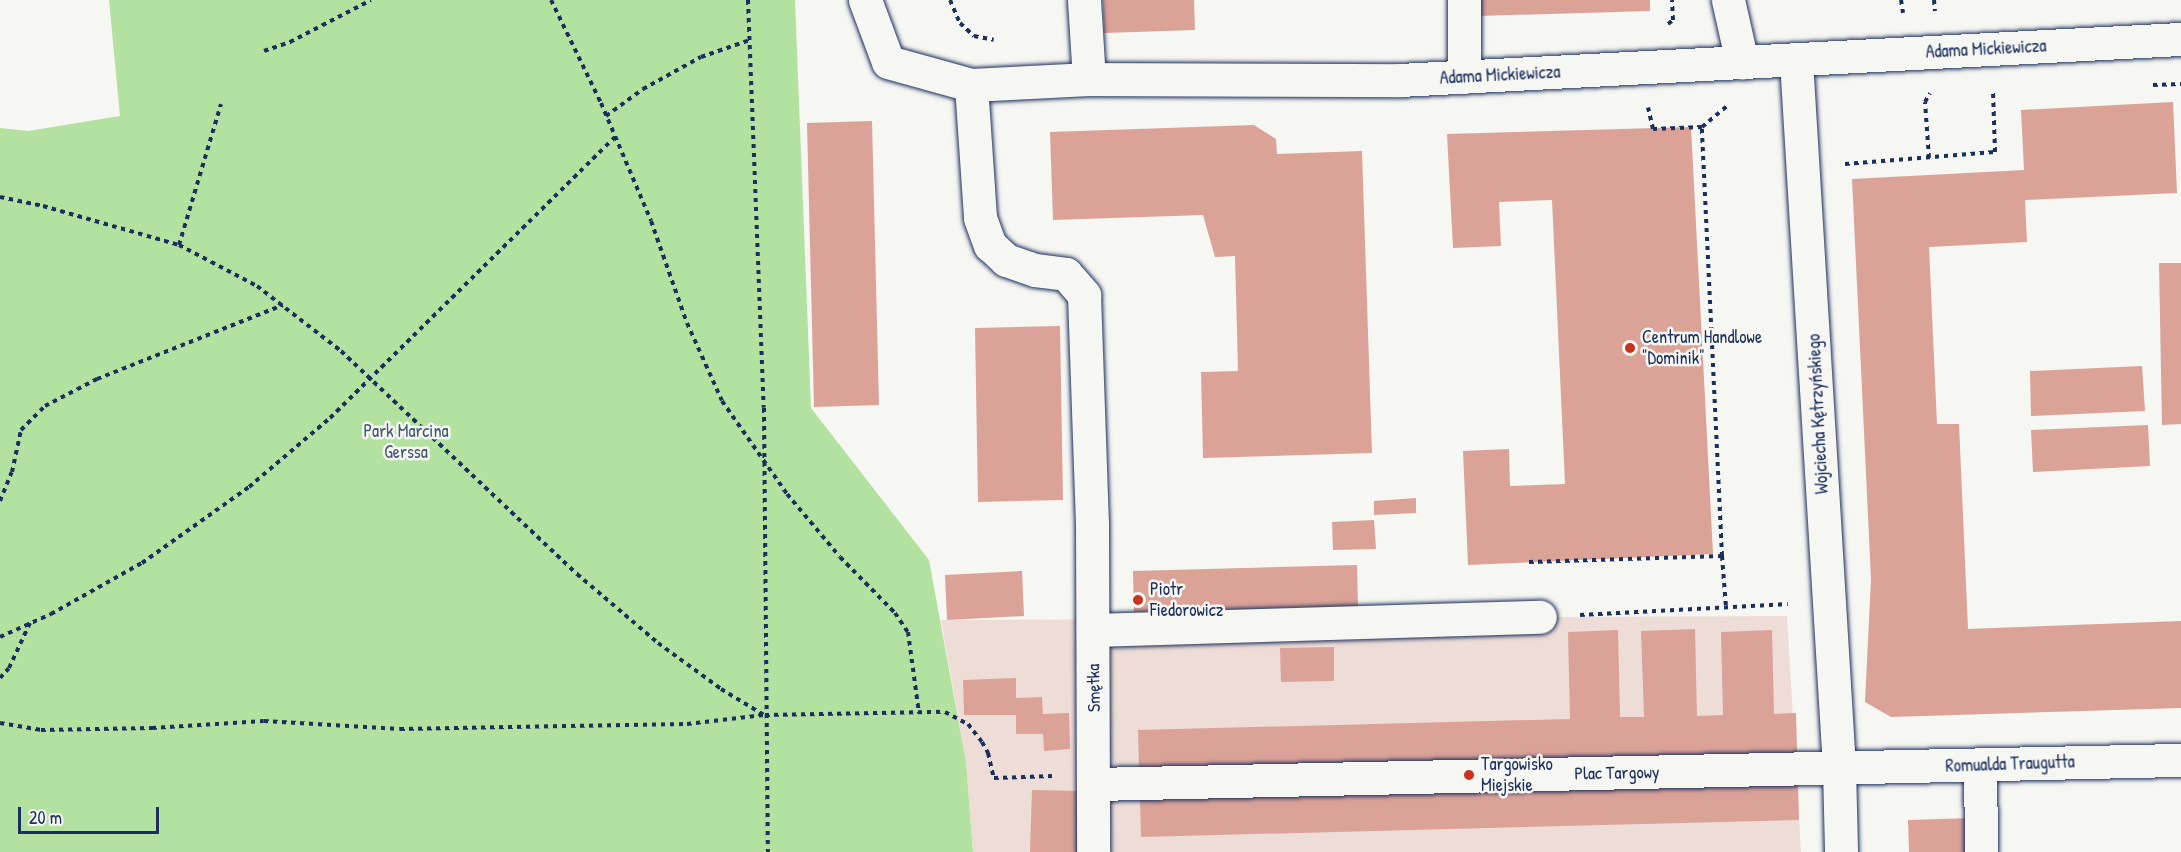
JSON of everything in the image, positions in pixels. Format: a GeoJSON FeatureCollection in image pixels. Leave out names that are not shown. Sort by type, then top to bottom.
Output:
{"type":"FeatureCollection","features":[{"type":"Feature","properties":{"kind":"street","name":"Adama Mickiewicza"},"geometry":{"type":"LineString","coordinates":[[865,0],[888,62],[971,85],[1089,79],[1400,80],[2181,39]]}},
{"type":"Feature","properties":{"kind":"street"},"geometry":{"type":"LineString","coordinates":[[1084,0],[1089,79]]}},
{"type":"Feature","properties":{"kind":"street"},"geometry":{"type":"LineString","coordinates":[[1464,0],[1464,77]]}},
{"type":"Feature","properties":{"kind":"street"},"geometry":{"type":"LineString","coordinates":[[1728,0],[1742,62]]}},
{"type":"Feature","properties":{"kind":"street","name":"Wojciecha Kętrzyńskiego"},"geometry":{"type":"LineString","coordinates":[[1796,60],[1839,768]]}},
{"type":"Feature","properties":{"kind":"street","name":"Smętka"},"geometry":{"type":"LineString","coordinates":[[971,85],[980,218],[990,245],[1005,260],[1035,270],[1066,274],[1084,295],[1092,524],[1095,780],[1093,852]]}},
{"type":"Feature","properties":{"kind":"street"},"geometry":{"type":"LineString","coordinates":[[1093,630],[1540,617]]}},
{"type":"Feature","properties":{"kind":"street","name":"Romualda Traugutta"},"geometry":{"type":"LineString","coordinates":[[1839,768],[2181,760]]}},
{"type":"Feature","properties":{"kind":"street"},"geometry":{"type":"LineString","coordinates":[[1980,765],[1981,852]]}},
{"type":"Feature","properties":{"kind":"street"},"geometry":{"type":"LineString","coordinates":[[1839,768],[1841,852]]}},
{"type":"Feature","properties":{"kind":"street","name":"Plac Targowy"},"geometry":{"type":"LineString","coordinates":[[1095,780],[1839,768]]}},
{"type":"Feature","properties":{"kind":"path"},"geometry":{"type":"LineString","coordinates":[[264,51],[290,42],[371,0]]}},
{"type":"Feature","properties":{"kind":"path"},"geometry":{"type":"LineString","coordinates":[[551,0],[615,136],[651,221],[687,323],[722,401],[810,521],[895,613],[908,632],[919,713]]}},
{"type":"Feature","properties":{"kind":"path"},"geometry":{"type":"LineString","coordinates":[[748,0],[764,461],[768,852]]}},
{"type":"Feature","properties":{"kind":"path"},"geometry":{"type":"LineString","coordinates":[[1901,0],[1904,17]]}},
{"type":"Feature","properties":{"kind":"path"},"geometry":{"type":"LineString","coordinates":[[606,116],[643,89],[701,57],[750,40]]}},
{"type":"Feature","properties":{"kind":"path"},"geometry":{"type":"LineString","coordinates":[[2146,86],[2181,84]]}},
{"type":"Feature","properties":{"kind":"path"},"geometry":{"type":"LineString","coordinates":[[1983,91],[2005,90]]}},
{"type":"Feature","properties":{"kind":"path"},"geometry":{"type":"LineString","coordinates":[[1836,165],[1995,152],[1993,91]]}},
{"type":"Feature","properties":{"kind":"path"},"geometry":{"type":"LineString","coordinates":[[1929,158],[1925,102],[1930,92]]}},
{"type":"Feature","properties":{"kind":"path"},"geometry":{"type":"LineString","coordinates":[[1919,93],[1941,92]]}},
{"type":"Feature","properties":{"kind":"path"},"geometry":{"type":"LineString","coordinates":[[1646,100],[1653,129],[1702,127],[1736,99]]}},
{"type":"Feature","properties":{"kind":"path"},"geometry":{"type":"LineString","coordinates":[[179,245],[221,104]]}},
{"type":"Feature","properties":{"kind":"path"},"geometry":{"type":"LineString","coordinates":[[1702,127],[1726,607]]}},
{"type":"Feature","properties":{"kind":"path"},"geometry":{"type":"LineString","coordinates":[[0,637],[31,623],[142,562],[239,494],[330,418],[615,136]]}},
{"type":"Feature","properties":{"kind":"path"},"geometry":{"type":"LineString","coordinates":[[0,197],[54,209],[179,245],[257,286],[284,304],[370,378],[576,574],[658,643],[721,689],[765,716]]}},
{"type":"Feature","properties":{"kind":"path"},"geometry":{"type":"LineString","coordinates":[[0,501],[12,472],[21,430],[45,406],[98,378],[284,304]]}},
{"type":"Feature","properties":{"kind":"path"},"geometry":{"type":"LineString","coordinates":[[1529,562],[1722,556]]}},
{"type":"Feature","properties":{"kind":"path"},"geometry":{"type":"LineString","coordinates":[[1540,617],[1829,602]]}},
{"type":"Feature","properties":{"kind":"path"},"geometry":{"type":"LineString","coordinates":[[0,678],[9,668],[31,623]]}},
{"type":"Feature","properties":{"kind":"path"},"geometry":{"type":"LineString","coordinates":[[0,723],[41,730],[152,728],[264,721],[400,729],[687,724],[765,716],[945,712],[968,724],[988,753],[994,778],[1095,780]]}},
{"type":"Feature","properties":{"kind":"shaded area","name":"Targowisko Miejskie"},"geometry":{"type":"Polygon","coordinates":[[[1787,616],[1801,852],[973,852],[966,762],[941,620],[1787,616]]]}},
{"type":"Feature","properties":{"kind":"green space","name":"Park Marcina Gerssa"},"geometry":{"type":"Polygon","coordinates":[[[109,0],[795,0],[811,408],[929,560],[966,762],[973,852],[0,852],[0,128],[28,131],[120,116],[109,0]]]}},
{"type":"Feature","properties":{"kind":"building"},"geometry":{"type":"Polygon","coordinates":[[[1103,0],[1194,0],[1195,30],[1104,33],[1103,0]]]}},
{"type":"Feature","properties":{"kind":"building"},"geometry":{"type":"Polygon","coordinates":[[[1478,0],[1650,0],[1650,11],[1478,16],[1478,0]]]}},
{"type":"Feature","properties":{"kind":"building"},"geometry":{"type":"Polygon","coordinates":[[[2173,102],[2177,193],[2025,200],[2027,242],[1929,247],[1937,424],[1959,424],[1968,629],[2181,621],[2181,708],[1891,717],[1865,702],[1871,579],[1852,179],[2024,170],[2021,110],[2173,102]]]}},
{"type":"Feature","properties":{"kind":"building"},"geometry":{"type":"Polygon","coordinates":[[[872,121],[879,405],[814,407],[807,123],[872,121]]]}},
{"type":"Feature","properties":{"kind":"building"},"geometry":{"type":"Polygon","coordinates":[[[1254,125],[1276,139],[1277,154],[1362,151],[1372,453],[1203,458],[1201,372],[1238,371],[1235,256],[1215,257],[1203,215],[1053,220],[1050,132],[1254,125]]]}},
{"type":"Feature","properties":{"kind":"building","name":"Centrum Handlowe \"Dominik\""},"geometry":{"type":"Polygon","coordinates":[[[1691,127],[1713,554],[1468,565],[1463,451],[1509,449],[1510,486],[1565,484],[1552,200],[1499,202],[1501,246],[1453,248],[1447,134],[1691,127]]]}},
{"type":"Feature","properties":{"kind":"building"},"geometry":{"type":"Polygon","coordinates":[[[2159,263],[2181,263],[2181,424],[2162,425],[2159,263]]]}},
{"type":"Feature","properties":{"kind":"building"},"geometry":{"type":"Polygon","coordinates":[[[1060,326],[1063,500],[978,502],[975,328],[1060,326]]]}},
{"type":"Feature","properties":{"kind":"building"},"geometry":{"type":"Polygon","coordinates":[[[2142,366],[2145,411],[2031,416],[2030,371],[2142,366]]]}},
{"type":"Feature","properties":{"kind":"building"},"geometry":{"type":"Polygon","coordinates":[[[2148,425],[2150,466],[2033,472],[2031,430],[2148,425]]]}},
{"type":"Feature","properties":{"kind":"building"},"geometry":{"type":"Polygon","coordinates":[[[1416,498],[1416,513],[1374,515],[1374,501],[1416,498]]]}},
{"type":"Feature","properties":{"kind":"building"},"geometry":{"type":"Polygon","coordinates":[[[1374,520],[1376,549],[1333,550],[1332,522],[1374,520]]]}},
{"type":"Feature","properties":{"kind":"building"},"geometry":{"type":"Polygon","coordinates":[[[1357,565],[1358,606],[1134,612],[1133,571],[1357,565]]]}},
{"type":"Feature","properties":{"kind":"building"},"geometry":{"type":"Polygon","coordinates":[[[1022,571],[1024,616],[947,620],[945,575],[1022,571]]]}},
{"type":"Feature","properties":{"kind":"building","name":"Targowisko Miejskie"},"geometry":{"type":"Polygon","coordinates":[[[1695,629],[1697,716],[1723,715],[1721,632],[1772,630],[1774,714],[1796,713],[1799,820],[1141,837],[1138,730],[1570,719],[1568,632],[1618,630],[1620,717],[1644,717],[1641,631],[1695,629]]]}},
{"type":"Feature","properties":{"kind":"building"},"geometry":{"type":"Polygon","coordinates":[[[1334,647],[1334,681],[1281,682],[1280,648],[1334,647]]]}},
{"type":"Feature","properties":{"kind":"building"},"geometry":{"type":"Polygon","coordinates":[[[1016,678],[1016,698],[1042,697],[1043,714],[1069,713],[1070,749],[1044,751],[1043,734],[1016,734],[1016,715],[964,715],[963,680],[1016,678]]]}},
{"type":"Feature","properties":{"kind":"building"},"geometry":{"type":"Polygon","coordinates":[[[1032,790],[1079,791],[1077,852],[1030,852],[1032,790]]]}},
{"type":"Feature","properties":{"kind":"building"},"geometry":{"type":"Polygon","coordinates":[[[1972,818],[1972,852],[1909,852],[1908,820],[1972,818]]]}},
{"type":"Feature","properties":{"kind":"place","name":"Centrum Handlowe \"Dominik\""},"geometry":{"type":"Point","coordinates":[1630,348]}},
{"type":"Feature","properties":{"kind":"place","name":"Piotr Fiedorowicz"},"geometry":{"type":"Point","coordinates":[1138,600]}},
{"type":"Feature","properties":{"kind":"place","name":"Targowisko Miejskie"},"geometry":{"type":"Point","coordinates":[1469,775]}}]}
